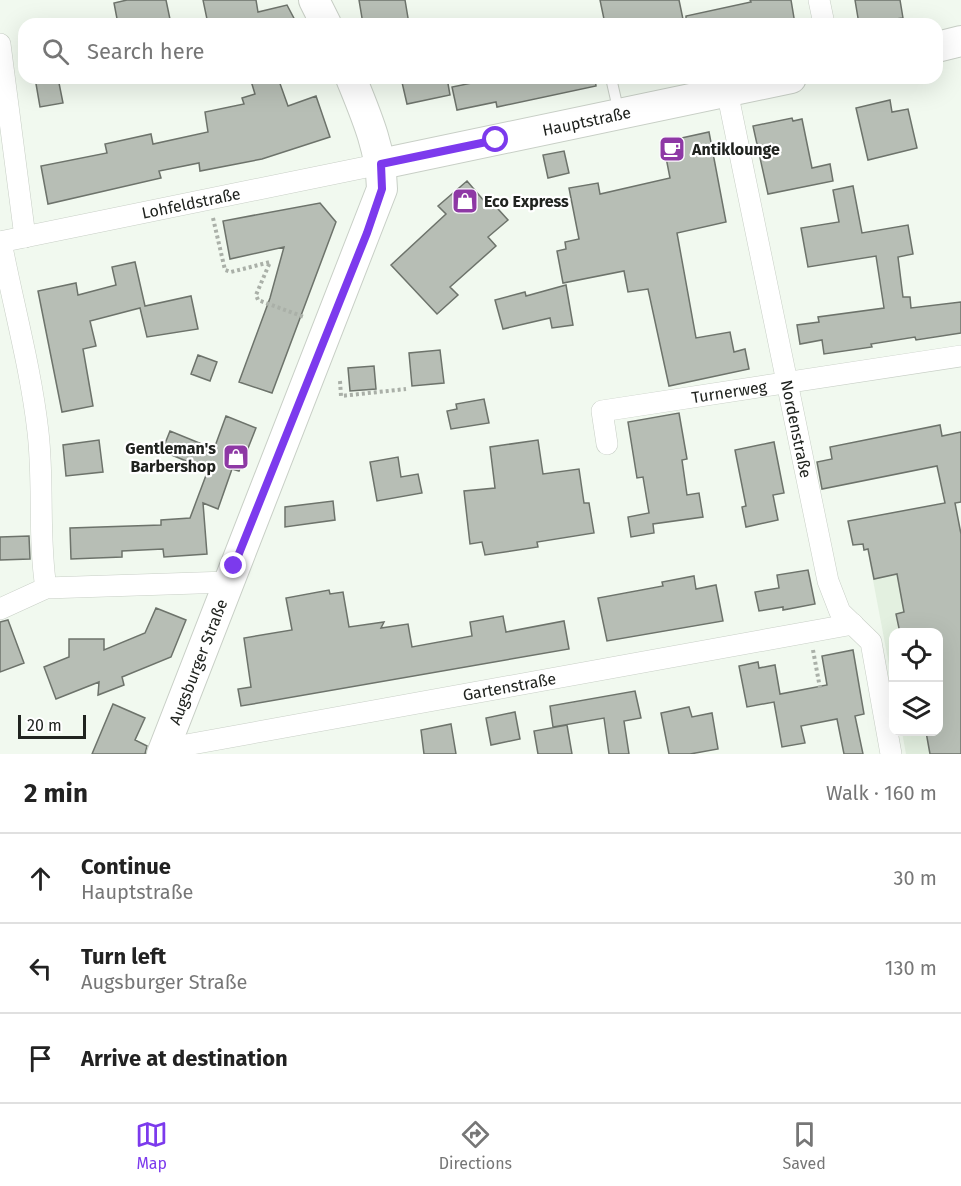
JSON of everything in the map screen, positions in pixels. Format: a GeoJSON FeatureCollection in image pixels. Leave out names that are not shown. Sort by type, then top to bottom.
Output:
{"type":"FeatureCollection","features":[{"type":"Feature","properties":{"kind":"street"},"geometry":{"type":"LineString","coordinates":[[314,0],[323,18]]}},
{"type":"Feature","properties":{"kind":"street"},"geometry":{"type":"LineString","coordinates":[[819,0],[823,18]]}},
{"type":"Feature","properties":{"kind":"street"},"geometry":{"type":"LineString","coordinates":[[943,45],[961,41]]}},
{"type":"Feature","properties":{"kind":"street"},"geometry":{"type":"LineString","coordinates":[[0,44],[25,237]]}},
{"type":"Feature","properties":{"kind":"street","name":"Augsburger Straße"},"geometry":{"type":"LineString","coordinates":[[163,752],[382,189],[381,164],[372,130],[353,84]]}},
{"type":"Feature","properties":{"kind":"street","name":"Hauptstraße"},"geometry":{"type":"LineString","coordinates":[[381,164],[761,84]]}},
{"type":"Feature","properties":{"kind":"street","name":"Nordenstraße"},"geometry":{"type":"LineString","coordinates":[[727,91],[833,600],[840,612],[871,642],[891,754]]}},
{"type":"Feature","properties":{"kind":"street","name":"Lohfeldstraße"},"geometry":{"type":"LineString","coordinates":[[1,242],[381,164]]}},
{"type":"Feature","properties":{"kind":"street"},"geometry":{"type":"LineString","coordinates":[[1,242],[38,429],[43,516],[42,567],[46,588]]}},
{"type":"Feature","properties":{"kind":"street","name":"Turnerweg"},"geometry":{"type":"LineString","coordinates":[[607,444],[602,411],[961,356]]}},
{"type":"Feature","properties":{"kind":"street"},"geometry":{"type":"LineString","coordinates":[[0,609],[46,588],[228,582]]}},
{"type":"Feature","properties":{"kind":"street","name":"Gartenstraße"},"geometry":{"type":"LineString","coordinates":[[163,752],[853,624]]}},
{"type":"Feature","properties":{"kind":"lane"},"geometry":{"type":"LineString","coordinates":[[612,84],[619,114]]}},
{"type":"Feature","properties":{"kind":"path"},"geometry":{"type":"LineString","coordinates":[[210,199],[225,270],[231,272],[270,262],[256,295],[258,300],[330,327]]}},
{"type":"Feature","properties":{"kind":"path"},"geometry":{"type":"LineString","coordinates":[[340,381],[341,396],[406,390]]}},
{"type":"Feature","properties":{"kind":"path"},"geometry":{"type":"LineString","coordinates":[[810,631],[820,688]]}},
{"type":"Feature","properties":{"kind":"shaded area"},"geometry":{"type":"Polygon","coordinates":[[[961,542],[961,754],[906,754],[903,736],[943,736],[943,628],[889,628],[889,665],[869,559],[961,542]]]}},
{"type":"Feature","properties":{"kind":"building"},"geometry":{"type":"Polygon","coordinates":[[[127,0],[166,0],[170,18],[117,18],[114,3],[127,0]]]}},
{"type":"Feature","properties":{"kind":"building"},"geometry":{"type":"Polygon","coordinates":[[[203,0],[256,0],[258,12],[287,5],[294,18],[207,18],[203,0]]]}},
{"type":"Feature","properties":{"kind":"building"},"geometry":{"type":"Polygon","coordinates":[[[359,0],[405,0],[408,18],[362,18],[359,0]]]}},
{"type":"Feature","properties":{"kind":"building"},"geometry":{"type":"Polygon","coordinates":[[[600,0],[679,0],[683,18],[604,18],[600,0]]]}},
{"type":"Feature","properties":{"kind":"building"},"geometry":{"type":"Polygon","coordinates":[[[750,0],[791,0],[794,18],[686,18],[686,16],[751,2],[750,0]]]}},
{"type":"Feature","properties":{"kind":"building"},"geometry":{"type":"Polygon","coordinates":[[[855,0],[900,0],[903,18],[858,18],[855,0]]]}},
{"type":"Feature","properties":{"kind":"building"},"geometry":{"type":"Polygon","coordinates":[[[36,84],[59,84],[63,103],[40,107],[36,84]]]}},
{"type":"Feature","properties":{"kind":"building"},"geometry":{"type":"Polygon","coordinates":[[[252,84],[280,84],[288,106],[316,96],[330,137],[262,159],[200,171],[199,163],[159,171],[161,178],[48,204],[41,166],[107,153],[105,144],[151,134],[153,144],[208,132],[205,112],[244,104],[242,98],[255,94],[252,84]]]}},
{"type":"Feature","properties":{"kind":"building"},"geometry":{"type":"Polygon","coordinates":[[[402,84],[448,84],[450,95],[407,104],[402,84]]]}},
{"type":"Feature","properties":{"kind":"building"},"geometry":{"type":"Polygon","coordinates":[[[467,84],[596,84],[596,86],[497,107],[496,102],[457,110],[452,87],[467,84]]]}},
{"type":"Feature","properties":{"kind":"building"},"geometry":{"type":"Polygon","coordinates":[[[890,100],[892,112],[908,109],[917,148],[868,160],[856,108],[890,100]]]}},
{"type":"Feature","properties":{"kind":"building"},"geometry":{"type":"Polygon","coordinates":[[[792,118],[793,121],[802,119],[812,168],[830,164],[833,181],[768,194],[753,126],[792,118]]]}},
{"type":"Feature","properties":{"kind":"building"},"geometry":{"type":"Polygon","coordinates":[[[709,132],[726,222],[677,233],[696,338],[730,332],[734,352],[745,349],[749,369],[669,386],[648,289],[628,292],[624,271],[563,283],[557,251],[566,249],[565,242],[579,239],[569,188],[598,183],[600,194],[670,178],[663,142],[709,132]]]}},
{"type":"Feature","properties":{"kind":"building"},"geometry":{"type":"Polygon","coordinates":[[[564,151],[569,173],[548,178],[543,155],[564,151]]]}},
{"type":"Feature","properties":{"kind":"building"},"geometry":{"type":"Polygon","coordinates":[[[467,181],[485,202],[488,198],[508,220],[488,237],[496,246],[450,287],[458,295],[437,314],[391,265],[446,214],[438,206],[467,181]]]}},
{"type":"Feature","properties":{"kind":"building"},"geometry":{"type":"Polygon","coordinates":[[[853,186],[862,233],[908,225],[913,254],[898,257],[903,297],[910,297],[911,308],[961,302],[961,333],[916,340],[915,337],[871,344],[872,347],[824,354],[822,340],[800,344],[797,325],[819,322],[818,317],[884,308],[876,256],[808,267],[801,228],[839,222],[833,190],[853,186]]]}},
{"type":"Feature","properties":{"kind":"building"},"geometry":{"type":"Polygon","coordinates":[[[320,203],[336,222],[272,393],[239,382],[270,298],[284,247],[230,259],[223,221],[320,203]]]}},
{"type":"Feature","properties":{"kind":"building"},"geometry":{"type":"Polygon","coordinates":[[[135,262],[145,306],[191,296],[198,329],[147,337],[140,308],[90,321],[96,346],[83,349],[93,406],[62,412],[38,291],[76,283],[78,295],[116,285],[112,267],[135,262]]]}},
{"type":"Feature","properties":{"kind":"building"},"geometry":{"type":"Polygon","coordinates":[[[566,285],[573,325],[552,328],[550,318],[503,329],[495,300],[525,292],[526,296],[566,285]]]}},
{"type":"Feature","properties":{"kind":"building"},"geometry":{"type":"Polygon","coordinates":[[[440,350],[444,383],[412,386],[409,353],[440,350]]]}},
{"type":"Feature","properties":{"kind":"building"},"geometry":{"type":"Polygon","coordinates":[[[198,355],[217,362],[210,381],[191,374],[198,355]]]}},
{"type":"Feature","properties":{"kind":"building"},"geometry":{"type":"Polygon","coordinates":[[[374,366],[376,389],[350,391],[348,368],[374,366]]]}},
{"type":"Feature","properties":{"kind":"building"},"geometry":{"type":"Polygon","coordinates":[[[484,399],[489,423],[451,429],[447,411],[457,409],[456,404],[484,399]]]}},
{"type":"Feature","properties":{"kind":"building"},"geometry":{"type":"Polygon","coordinates":[[[679,413],[687,459],[682,460],[687,495],[699,493],[703,517],[653,524],[654,533],[631,537],[628,517],[649,513],[643,477],[637,478],[628,422],[679,413]]]}},
{"type":"Feature","properties":{"kind":"building"},"geometry":{"type":"Polygon","coordinates":[[[226,416],[256,428],[239,471],[232,469],[218,509],[203,503],[207,554],[164,557],[163,549],[122,551],[122,557],[71,559],[70,528],[161,525],[161,520],[190,518],[208,470],[162,451],[170,431],[214,449],[226,416]]]}},
{"type":"Feature","properties":{"kind":"building"},"geometry":{"type":"Polygon","coordinates":[[[940,425],[942,436],[961,432],[961,502],[955,503],[961,534],[961,754],[930,754],[927,736],[943,736],[943,628],[899,628],[896,614],[904,612],[897,574],[874,579],[868,549],[864,550],[863,544],[853,545],[848,521],[945,503],[937,466],[822,489],[817,462],[832,459],[830,447],[940,425]]]}},
{"type":"Feature","properties":{"kind":"building"},"geometry":{"type":"Polygon","coordinates":[[[99,440],[103,472],[66,476],[63,445],[99,440]]]}},
{"type":"Feature","properties":{"kind":"building"},"geometry":{"type":"Polygon","coordinates":[[[538,440],[543,474],[579,469],[584,503],[589,503],[594,533],[537,542],[538,547],[485,555],[482,542],[470,544],[464,491],[495,488],[490,447],[538,440]]]}},
{"type":"Feature","properties":{"kind":"building"},"geometry":{"type":"Polygon","coordinates":[[[774,442],[784,493],[773,495],[778,520],[746,527],[742,507],[746,506],[735,450],[774,442]]]}},
{"type":"Feature","properties":{"kind":"building"},"geometry":{"type":"Polygon","coordinates":[[[398,457],[401,477],[418,474],[422,493],[377,501],[370,462],[398,457]]]}},
{"type":"Feature","properties":{"kind":"building"},"geometry":{"type":"Polygon","coordinates":[[[333,501],[335,520],[285,527],[285,507],[333,501]]]}},
{"type":"Feature","properties":{"kind":"building"},"geometry":{"type":"Polygon","coordinates":[[[29,536],[30,559],[0,560],[0,537],[29,536]]]}},
{"type":"Feature","properties":{"kind":"building"},"geometry":{"type":"Polygon","coordinates":[[[808,570],[815,604],[783,610],[783,607],[759,611],[755,592],[779,588],[777,575],[808,570]]]}},
{"type":"Feature","properties":{"kind":"building"},"geometry":{"type":"Polygon","coordinates":[[[694,576],[696,589],[716,585],[723,621],[607,641],[598,598],[663,586],[662,582],[694,576]]]}},
{"type":"Feature","properties":{"kind":"building"},"geometry":{"type":"Polygon","coordinates":[[[329,590],[330,594],[343,592],[349,627],[384,622],[381,628],[408,624],[412,647],[472,636],[470,622],[503,616],[506,632],[564,621],[569,649],[241,706],[238,689],[251,687],[244,638],[292,630],[286,598],[329,590]]]}},
{"type":"Feature","properties":{"kind":"building"},"geometry":{"type":"Polygon","coordinates":[[[156,608],[186,620],[171,657],[122,677],[124,685],[98,695],[99,682],[56,699],[44,667],[69,657],[69,639],[104,639],[104,650],[145,633],[156,608]]]}},
{"type":"Feature","properties":{"kind":"building"},"geometry":{"type":"Polygon","coordinates":[[[8,620],[24,663],[0,672],[0,622],[8,620]]]}},
{"type":"Feature","properties":{"kind":"building"},"geometry":{"type":"Polygon","coordinates":[[[853,650],[864,714],[855,716],[863,754],[844,754],[837,719],[801,726],[805,743],[782,747],[774,702],[747,707],[739,666],[758,662],[759,668],[775,665],[780,694],[827,685],[822,656],[853,650]]]}},
{"type":"Feature","properties":{"kind":"building"},"geometry":{"type":"Polygon","coordinates":[[[635,691],[641,718],[624,721],[629,754],[609,754],[604,718],[553,727],[550,706],[635,691]]]}},
{"type":"Feature","properties":{"kind":"building"},"geometry":{"type":"Polygon","coordinates":[[[113,704],[145,718],[135,740],[147,746],[145,754],[92,754],[113,704]]]}},
{"type":"Feature","properties":{"kind":"building"},"geometry":{"type":"Polygon","coordinates":[[[689,707],[692,717],[712,713],[718,749],[690,754],[669,754],[661,713],[689,707]]]}},
{"type":"Feature","properties":{"kind":"building"},"geometry":{"type":"Polygon","coordinates":[[[515,712],[520,739],[491,745],[486,718],[515,712]]]}},
{"type":"Feature","properties":{"kind":"building"},"geometry":{"type":"Polygon","coordinates":[[[451,724],[456,754],[424,754],[421,730],[451,724]]]}},
{"type":"Feature","properties":{"kind":"building"},"geometry":{"type":"Polygon","coordinates":[[[567,725],[572,754],[538,754],[534,731],[567,725]]]}},
{"type":"Feature","properties":{"kind":"place","name":"Antiklounge"},"geometry":{"type":"Point","coordinates":[672,149]}},
{"type":"Feature","properties":{"kind":"place","name":"Eco Express"},"geometry":{"type":"Point","coordinates":[465,201]}},
{"type":"Feature","properties":{"kind":"place","name":"Gentleman's Barbershop"},"geometry":{"type":"Point","coordinates":[236,457]}},
{"type":"Feature","properties":{"kind":"route"},"geometry":{"type":"LineString","coordinates":[[234,566],[367,233],[382,189],[381,164],[496,140]]}}]}
